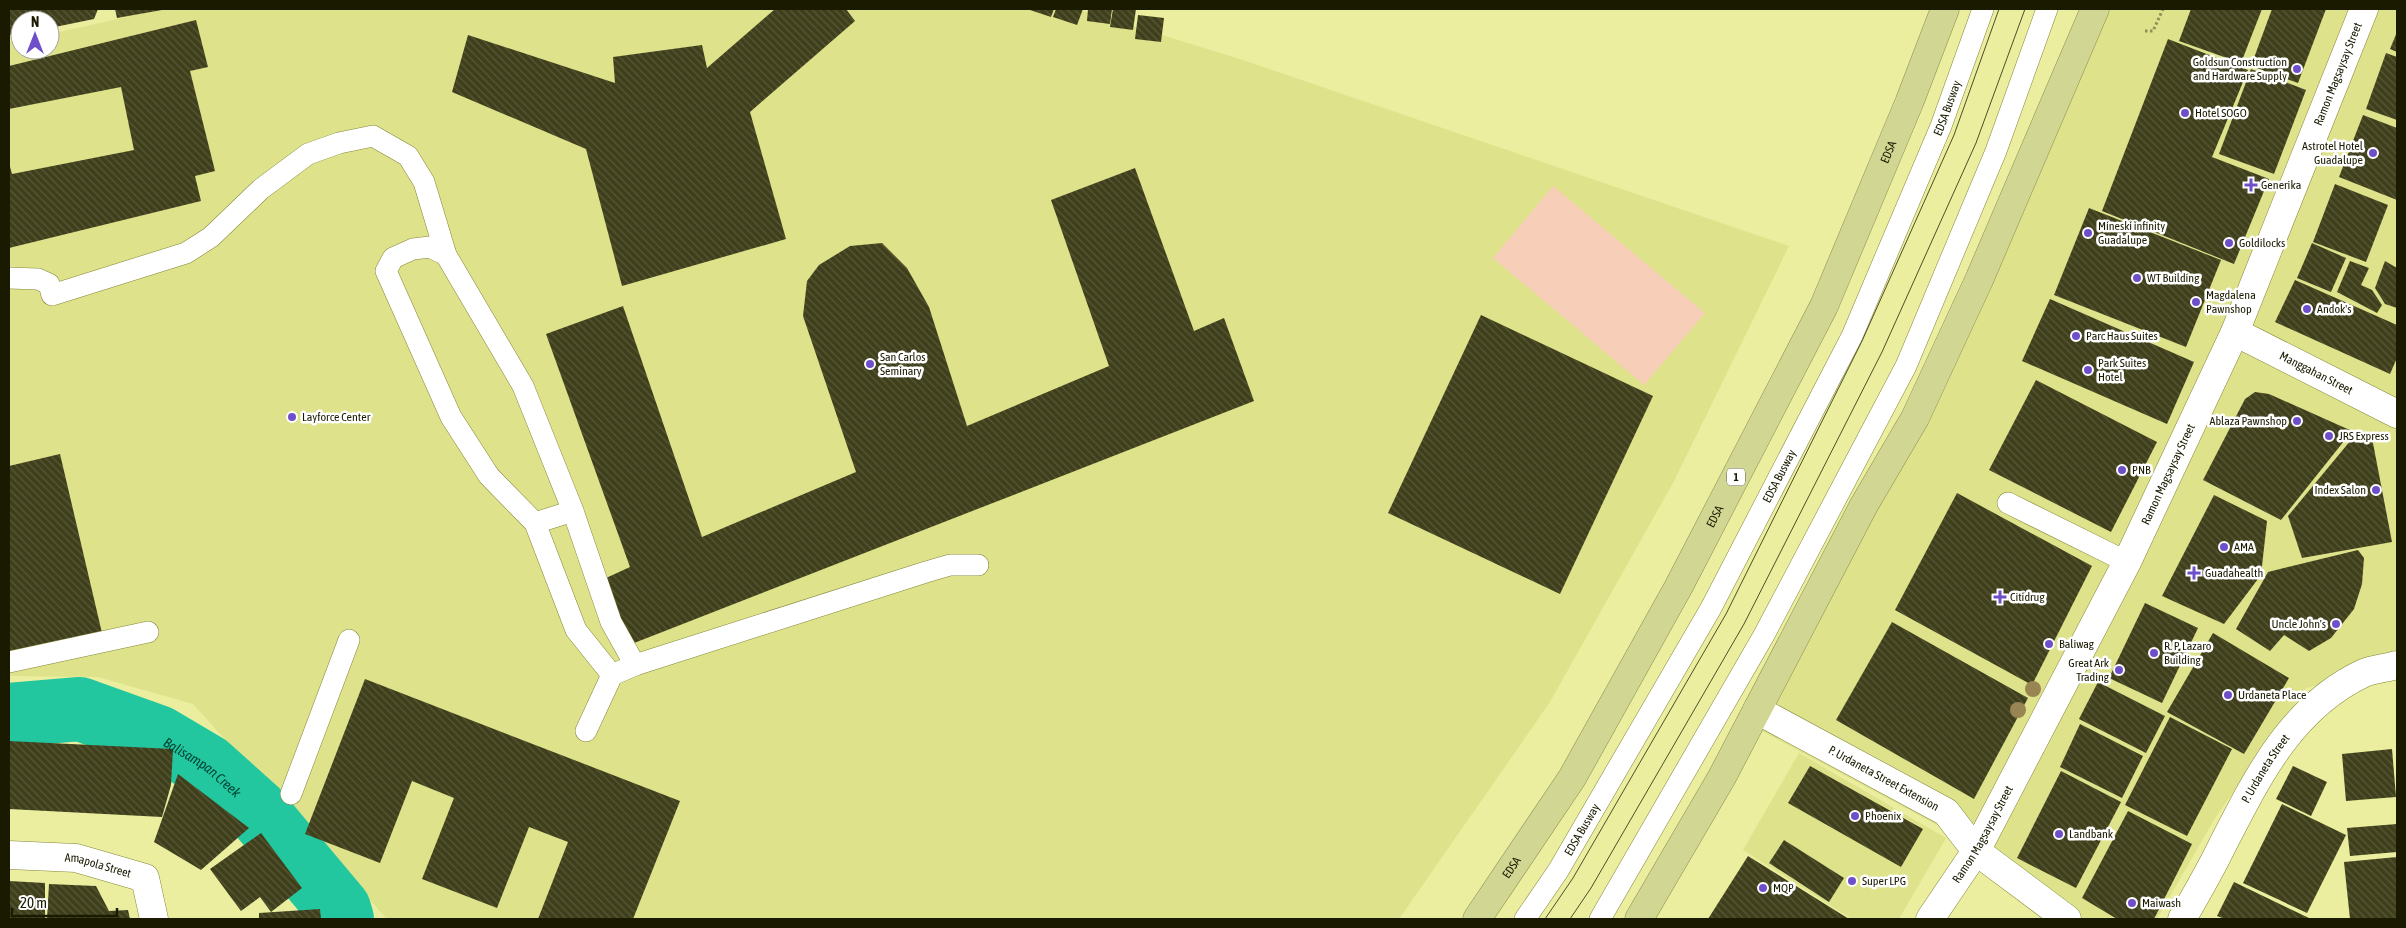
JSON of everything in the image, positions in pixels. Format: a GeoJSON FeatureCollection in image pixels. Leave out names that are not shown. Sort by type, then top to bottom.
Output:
{"type":"FeatureCollection","features":[{"type":"Feature","properties":{"kind":"highway","name":"EDSA"},"geometry":{"type":"LineString","coordinates":[[1477,919],[1577,770],[1679,586],[1824,306],[1910,103],[1945,9]]}},
{"type":"Feature","properties":{"kind":"highway"},"geometry":{"type":"LineString","coordinates":[[1639,919],[1722,777],[1864,505],[1915,418],[1979,280],[2095,9]]}},
{"type":"Feature","properties":{"kind":"street","name":"Ramon Magsaysay Street"},"geometry":{"type":"LineString","coordinates":[[1930,919],[1976,851],[2127,562],[2235,332],[2364,9]]}},
{"type":"Feature","properties":{"kind":"street","name":"Manggahan Street"},"geometry":{"type":"LineString","coordinates":[[2235,332],[2397,414]]}},
{"type":"Feature","properties":{"kind":"street","name":"P. Urdaneta Street"},"geometry":{"type":"LineString","coordinates":[[2182,919],[2257,778],[2288,732],[2322,699],[2365,673],[2397,665]]}},
{"type":"Feature","properties":{"kind":"street","name":"P. Urdaneta Street Extension"},"geometry":{"type":"LineString","coordinates":[[1758,710],[1946,812],[1976,851],[2067,919]]}},
{"type":"Feature","properties":{"kind":"street","name":"Amapola Street"},"geometry":{"type":"LineString","coordinates":[[9,855],[76,858],[144,878],[154,919]]}},
{"type":"Feature","properties":{"kind":"lane","name":"EDSA Busway"},"geometry":{"type":"LineString","coordinates":[[1525,919],[1558,871],[1711,608],[1852,336],[1941,126],[1984,9]]}},
{"type":"Feature","properties":{"kind":"lane"},"geometry":{"type":"LineString","coordinates":[[1600,919],[1764,635],[1906,366],[1996,151],[2047,9]]}},
{"type":"Feature","properties":{"kind":"lane"},"geometry":{"type":"LineString","coordinates":[[9,278],[38,279],[49,284],[52,294],[186,253],[211,238],[261,188],[308,154],[339,143],[373,136],[408,156],[424,182],[446,256],[523,386],[573,510],[611,622],[635,665]]}},
{"type":"Feature","properties":{"kind":"lane"},"geometry":{"type":"LineString","coordinates":[[446,256],[430,247],[413,248],[394,258],[386,271],[451,417],[489,476],[535,523],[576,630],[612,675]]}},
{"type":"Feature","properties":{"kind":"lane"},"geometry":{"type":"LineString","coordinates":[[2008,503],[2127,562]]}},
{"type":"Feature","properties":{"kind":"lane"},"geometry":{"type":"LineString","coordinates":[[535,523],[573,510]]}},
{"type":"Feature","properties":{"kind":"lane"},"geometry":{"type":"LineString","coordinates":[[586,731],[612,675],[635,665],[950,565],[978,565]]}},
{"type":"Feature","properties":{"kind":"lane"},"geometry":{"type":"LineString","coordinates":[[9,662],[148,632]]}},
{"type":"Feature","properties":{"kind":"lane"},"geometry":{"type":"LineString","coordinates":[[291,794],[349,640]]}},
{"type":"Feature","properties":{"kind":"path"},"geometry":{"type":"LineString","coordinates":[[2145,31],[2153,31],[2162,9]]}},
{"type":"Feature","properties":{"kind":"shaded area","name":"San Carlos Seminary"},"geometry":{"type":"Polygon","coordinates":[[[163,9],[1077,9],[1240,59],[1789,246],[1674,481],[1550,702],[1399,919],[387,919],[193,704],[98,677],[9,676],[9,43],[10,60],[60,60],[60,32],[163,9]]]}},
{"type":"Feature","properties":{"kind":"shaded area"},"geometry":{"type":"Polygon","coordinates":[[[2110,9],[2397,9],[2397,667],[2306,688],[2215,818],[2157,919],[2082,919],[1991,854],[1760,730],[2110,9]]]}},
{"type":"Feature","properties":{"kind":"shaded area"},"geometry":{"type":"Polygon","coordinates":[[[1553,186],[1705,313],[1644,385],[1493,258],[1553,186]]]}},
{"type":"Feature","properties":{"kind":"shaded area"},"geometry":{"type":"Polygon","coordinates":[[[1799,753],[1946,838],[1899,919],[1852,919],[1743,850],[1799,753]]]}},
{"type":"Feature","properties":{"kind":"building"},"geometry":{"type":"Polygon","coordinates":[[[9,9],[98,9],[94,19],[60,26],[60,10],[10,10],[9,35],[9,9]]]}},
{"type":"Feature","properties":{"kind":"building"},"geometry":{"type":"Polygon","coordinates":[[[115,9],[162,9],[162,10],[117,18],[115,9]]]}},
{"type":"Feature","properties":{"kind":"building"},"geometry":{"type":"Polygon","coordinates":[[[775,9],[846,9],[855,21],[750,112],[786,239],[622,286],[586,149],[452,92],[468,35],[615,83],[613,57],[702,45],[707,68],[775,9]]]}},
{"type":"Feature","properties":{"kind":"building"},"geometry":{"type":"Polygon","coordinates":[[[1027,9],[1054,9],[1051,17],[1027,9]]]}},
{"type":"Feature","properties":{"kind":"building"},"geometry":{"type":"Polygon","coordinates":[[[1056,9],[1083,9],[1077,25],[1053,17],[1056,9]]]}},
{"type":"Feature","properties":{"kind":"building"},"geometry":{"type":"Polygon","coordinates":[[[1088,9],[1112,9],[1110,24],[1087,21],[1088,9]]]}},
{"type":"Feature","properties":{"kind":"building"},"geometry":{"type":"Polygon","coordinates":[[[1113,9],[1136,9],[1133,30],[1110,27],[1113,9]]]}},
{"type":"Feature","properties":{"kind":"building"},"geometry":{"type":"Polygon","coordinates":[[[2191,9],[2262,9],[2241,63],[2179,41],[2191,9]]]}},
{"type":"Feature","properties":{"kind":"building"},"geometry":{"type":"Polygon","coordinates":[[[2272,9],[2326,9],[2298,83],[2251,66],[2272,9]]]}},
{"type":"Feature","properties":{"kind":"building"},"geometry":{"type":"Polygon","coordinates":[[[1138,15],[1164,18],[1161,42],[1135,39],[1138,15]]]}},
{"type":"Feature","properties":{"kind":"building"},"geometry":{"type":"Polygon","coordinates":[[[196,20],[208,67],[190,71],[215,171],[195,176],[201,201],[9,248],[9,163],[12,174],[134,150],[121,87],[9,109],[9,66],[33,60],[60,60],[60,53],[196,20]]]}},
{"type":"Feature","properties":{"kind":"building"},"geometry":{"type":"Polygon","coordinates":[[[2397,32],[2397,52],[2390,49],[2397,32]]]}},
{"type":"Feature","properties":{"kind":"building","name":"Hotel SOGO"},"geometry":{"type":"Polygon","coordinates":[[[2168,39],[2248,70],[2212,157],[2269,179],[2234,264],[2102,211],[2168,39]]]}},
{"type":"Feature","properties":{"kind":"building"},"geometry":{"type":"Polygon","coordinates":[[[2386,53],[2397,57],[2397,120],[2366,109],[2386,53]]]}},
{"type":"Feature","properties":{"kind":"building"},"geometry":{"type":"Polygon","coordinates":[[[2251,69],[2306,90],[2274,174],[2219,154],[2251,69]]]}},
{"type":"Feature","properties":{"kind":"building","name":"Astrotel Hotel Guadalupe"},"geometry":{"type":"Polygon","coordinates":[[[2363,115],[2397,128],[2397,200],[2339,177],[2363,115]]]}},
{"type":"Feature","properties":{"kind":"building"},"geometry":{"type":"Polygon","coordinates":[[[1135,168],[1194,331],[1224,318],[1254,401],[629,645],[606,578],[630,567],[546,334],[623,306],[702,537],[856,472],[803,316],[807,281],[819,265],[850,246],[882,243],[907,268],[929,307],[967,426],[1109,366],[1051,200],[1135,168]]]}},
{"type":"Feature","properties":{"kind":"building"},"geometry":{"type":"Polygon","coordinates":[[[2335,184],[2388,205],[2366,262],[2313,242],[2335,184]]]}},
{"type":"Feature","properties":{"kind":"building","name":"WT Building"},"geometry":{"type":"Polygon","coordinates":[[[2089,208],[2221,260],[2186,347],[2054,295],[2089,208]]]}},
{"type":"Feature","properties":{"kind":"building"},"geometry":{"type":"Polygon","coordinates":[[[2312,243],[2346,258],[2331,292],[2297,278],[2312,243]]]}},
{"type":"Feature","properties":{"kind":"building"},"geometry":{"type":"Polygon","coordinates":[[[2350,261],[2369,268],[2361,285],[2372,290],[2382,305],[2377,313],[2337,292],[2350,261]]]}},
{"type":"Feature","properties":{"kind":"building"},"geometry":{"type":"Polygon","coordinates":[[[2385,261],[2397,268],[2397,308],[2385,304],[2375,288],[2385,261]]]}},
{"type":"Feature","properties":{"kind":"building"},"geometry":{"type":"Polygon","coordinates":[[[2295,280],[2397,325],[2397,358],[2390,374],[2275,322],[2295,280]]]}},
{"type":"Feature","properties":{"kind":"building"},"geometry":{"type":"Polygon","coordinates":[[[2050,299],[2194,362],[2167,424],[2022,361],[2050,299]]]}},
{"type":"Feature","properties":{"kind":"building"},"geometry":{"type":"Polygon","coordinates":[[[1481,315],[1653,396],[1560,594],[1388,513],[1481,315]]]}},
{"type":"Feature","properties":{"kind":"building"},"geometry":{"type":"Polygon","coordinates":[[[2036,380],[2157,442],[2111,532],[1989,470],[2036,380]]]}},
{"type":"Feature","properties":{"kind":"building"},"geometry":{"type":"Polygon","coordinates":[[[2255,392],[2269,394],[2352,431],[2281,520],[2203,480],[2245,399],[2255,392]]]}},
{"type":"Feature","properties":{"kind":"building"},"geometry":{"type":"Polygon","coordinates":[[[2356,434],[2372,438],[2392,542],[2302,558],[2288,516],[2356,434]]]}},
{"type":"Feature","properties":{"kind":"building"},"geometry":{"type":"Polygon","coordinates":[[[60,454],[102,633],[9,654],[9,466],[60,454]]]}},
{"type":"Feature","properties":{"kind":"building"},"geometry":{"type":"Polygon","coordinates":[[[1957,493],[2092,566],[2032,685],[1895,610],[1957,493]]]}},
{"type":"Feature","properties":{"kind":"building"},"geometry":{"type":"Polygon","coordinates":[[[2214,495],[2267,521],[2261,575],[2224,624],[2162,596],[2214,495]]]}},
{"type":"Feature","properties":{"kind":"building"},"geometry":{"type":"Polygon","coordinates":[[[2358,550],[2364,558],[2362,584],[2354,609],[2331,638],[2309,651],[2284,635],[2270,651],[2236,629],[2268,572],[2358,550]]]}},
{"type":"Feature","properties":{"kind":"building","name":"R. P. Lazaro Building"},"geometry":{"type":"Polygon","coordinates":[[[2145,603],[2198,628],[2162,703],[2109,678],[2145,603]]]}},
{"type":"Feature","properties":{"kind":"building"},"geometry":{"type":"Polygon","coordinates":[[[1892,622],[2028,698],[1974,799],[1836,720],[1892,622]]]}},
{"type":"Feature","properties":{"kind":"building","name":"Urdaneta Place"},"geometry":{"type":"Polygon","coordinates":[[[2213,633],[2289,678],[2244,754],[2167,712],[2213,633]]]}},
{"type":"Feature","properties":{"kind":"building"},"geometry":{"type":"Polygon","coordinates":[[[365,679],[680,801],[633,919],[538,919],[568,842],[529,827],[497,908],[422,879],[454,798],[412,781],[380,863],[305,834],[365,679]]]}},
{"type":"Feature","properties":{"kind":"building"},"geometry":{"type":"Polygon","coordinates":[[[2098,682],[2165,716],[2146,753],[2079,719],[2098,682]]]}},
{"type":"Feature","properties":{"kind":"building"},"geometry":{"type":"Polygon","coordinates":[[[2170,717],[2232,749],[2187,836],[2125,805],[2170,717]]]}},
{"type":"Feature","properties":{"kind":"building"},"geometry":{"type":"Polygon","coordinates":[[[2080,724],[2143,756],[2122,798],[2060,767],[2080,724]]]}},
{"type":"Feature","properties":{"kind":"building"},"geometry":{"type":"Polygon","coordinates":[[[9,741],[173,749],[171,785],[162,817],[9,809],[9,741]]]}},
{"type":"Feature","properties":{"kind":"building"},"geometry":{"type":"Polygon","coordinates":[[[2392,749],[2396,797],[2346,801],[2342,754],[2392,749]]]}},
{"type":"Feature","properties":{"kind":"building","name":"Phoenix"},"geometry":{"type":"Polygon","coordinates":[[[1810,766],[1923,829],[1901,867],[1788,803],[1810,766]]]}},
{"type":"Feature","properties":{"kind":"building"},"geometry":{"type":"Polygon","coordinates":[[[2293,766],[2327,782],[2311,816],[2276,799],[2293,766]]]}},
{"type":"Feature","properties":{"kind":"building"},"geometry":{"type":"Polygon","coordinates":[[[2061,771],[2121,802],[2076,888],[2017,858],[2061,771]]]}},
{"type":"Feature","properties":{"kind":"building"},"geometry":{"type":"Polygon","coordinates":[[[178,774],[249,828],[201,870],[154,842],[178,774]]]}},
{"type":"Feature","properties":{"kind":"building"},"geometry":{"type":"Polygon","coordinates":[[[2282,804],[2346,835],[2307,913],[2243,883],[2282,804]]]}},
{"type":"Feature","properties":{"kind":"building"},"geometry":{"type":"Polygon","coordinates":[[[2128,811],[2192,844],[2154,919],[2117,919],[2082,898],[2128,811]]]}},
{"type":"Feature","properties":{"kind":"building"},"geometry":{"type":"Polygon","coordinates":[[[2397,824],[2397,852],[2350,856],[2347,828],[2397,824]]]}},
{"type":"Feature","properties":{"kind":"building"},"geometry":{"type":"Polygon","coordinates":[[[261,833],[302,888],[271,912],[260,897],[241,911],[210,869],[261,833]]]}},
{"type":"Feature","properties":{"kind":"building"},"geometry":{"type":"Polygon","coordinates":[[[1784,840],[1844,878],[1829,902],[1769,863],[1784,840]]]}},
{"type":"Feature","properties":{"kind":"building","name":"MQP"},"geometry":{"type":"Polygon","coordinates":[[[1748,856],[1849,919],[1708,919],[1748,856]]]}},
{"type":"Feature","properties":{"kind":"building"},"geometry":{"type":"Polygon","coordinates":[[[2397,857],[2397,918],[2350,919],[2344,862],[2397,857]]]}},
{"type":"Feature","properties":{"kind":"building"},"geometry":{"type":"Polygon","coordinates":[[[9,881],[45,883],[45,919],[9,919],[9,881]]]}},
{"type":"Feature","properties":{"kind":"building"},"geometry":{"type":"Polygon","coordinates":[[[2234,882],[2311,919],[2225,919],[2217,916],[2234,882]]]}},
{"type":"Feature","properties":{"kind":"building"},"geometry":{"type":"Polygon","coordinates":[[[49,884],[96,886],[109,911],[128,910],[130,919],[47,919],[49,884]]]}},
{"type":"Feature","properties":{"kind":"building"},"geometry":{"type":"Polygon","coordinates":[[[320,909],[321,919],[259,919],[259,913],[320,909]]]}},
{"type":"Feature","properties":{"kind":"waterway","name":"Balisampan Creek"},"geometry":{"type":"LineString","coordinates":[[9,715],[80,709],[158,737],[207,766],[256,810],[339,909],[342,919]]}},
{"type":"Feature","properties":{"kind":"tram line"},"geometry":{"type":"LineString","coordinates":[[1545,919],[1573,878],[1726,614],[1862,341],[1954,135],[1999,9]]}},
{"type":"Feature","properties":{"kind":"tram line"},"geometry":{"type":"LineString","coordinates":[[1570,919],[1591,888],[1744,624],[1882,352],[1976,143],[2025,9]]}},
{"type":"Feature","properties":{"kind":"place","name":"Goldsun Construction and Hardware Supply"},"geometry":{"type":"Point","coordinates":[2297,69]}},
{"type":"Feature","properties":{"kind":"place","name":"Hotel SOGO"},"geometry":{"type":"Point","coordinates":[2185,113]}},
{"type":"Feature","properties":{"kind":"place","name":"Astrotel Hotel Guadalupe"},"geometry":{"type":"Point","coordinates":[2373,153]}},
{"type":"Feature","properties":{"kind":"place","name":"Generika"},"geometry":{"type":"Point","coordinates":[2251,185]}},
{"type":"Feature","properties":{"kind":"place","name":"Mineski infinity Guadalupe"},"geometry":{"type":"Point","coordinates":[2088,233]}},
{"type":"Feature","properties":{"kind":"place","name":"Goldilocks"},"geometry":{"type":"Point","coordinates":[2229,243]}},
{"type":"Feature","properties":{"kind":"place","name":"WT Building"},"geometry":{"type":"Point","coordinates":[2137,278]}},
{"type":"Feature","properties":{"kind":"place","name":"Magdalena Pawnshop"},"geometry":{"type":"Point","coordinates":[2196,302]}},
{"type":"Feature","properties":{"kind":"place","name":"Andok's"},"geometry":{"type":"Point","coordinates":[2307,309]}},
{"type":"Feature","properties":{"kind":"place","name":"Parc Haus Suites"},"geometry":{"type":"Point","coordinates":[2076,336]}},
{"type":"Feature","properties":{"kind":"place","name":"San Carlos Seminary"},"geometry":{"type":"Point","coordinates":[870,364]}},
{"type":"Feature","properties":{"kind":"place","name":"Park Suites Hotel"},"geometry":{"type":"Point","coordinates":[2088,370]}},
{"type":"Feature","properties":{"kind":"place","name":"Layforce Center"},"geometry":{"type":"Point","coordinates":[292,417]}},
{"type":"Feature","properties":{"kind":"place","name":"Ablaza Pawnshop"},"geometry":{"type":"Point","coordinates":[2297,421]}},
{"type":"Feature","properties":{"kind":"place","name":"JRS Express"},"geometry":{"type":"Point","coordinates":[2329,436]}},
{"type":"Feature","properties":{"kind":"place","name":"PNB"},"geometry":{"type":"Point","coordinates":[2122,470]}},
{"type":"Feature","properties":{"kind":"place","name":"Index Salon"},"geometry":{"type":"Point","coordinates":[2376,490]}},
{"type":"Feature","properties":{"kind":"place","name":"AMA"},"geometry":{"type":"Point","coordinates":[2224,547]}},
{"type":"Feature","properties":{"kind":"place","name":"Guadahealth"},"geometry":{"type":"Point","coordinates":[2194,573]}},
{"type":"Feature","properties":{"kind":"place","name":"Citidrug"},"geometry":{"type":"Point","coordinates":[2000,597]}},
{"type":"Feature","properties":{"kind":"place","name":"Uncle John's"},"geometry":{"type":"Point","coordinates":[2336,624]}},
{"type":"Feature","properties":{"kind":"place","name":"Baliwag"},"geometry":{"type":"Point","coordinates":[2049,644]}},
{"type":"Feature","properties":{"kind":"place","name":"R. P. Lazaro Building"},"geometry":{"type":"Point","coordinates":[2154,653]}},
{"type":"Feature","properties":{"kind":"place","name":"Great Ark Trading"},"geometry":{"type":"Point","coordinates":[2119,670]}},
{"type":"Feature","properties":{"kind":"place","name":"Urdaneta Place"},"geometry":{"type":"Point","coordinates":[2228,695]}},
{"type":"Feature","properties":{"kind":"place","name":"Phoenix"},"geometry":{"type":"Point","coordinates":[1855,816]}},
{"type":"Feature","properties":{"kind":"place","name":"Landbank"},"geometry":{"type":"Point","coordinates":[2059,834]}},
{"type":"Feature","properties":{"kind":"place","name":"Super LPG"},"geometry":{"type":"Point","coordinates":[1852,881]}},
{"type":"Feature","properties":{"kind":"place","name":"MQP"},"geometry":{"type":"Point","coordinates":[1763,888]}},
{"type":"Feature","properties":{"kind":"place","name":"Maiwash"},"geometry":{"type":"Point","coordinates":[2132,903]}}]}
